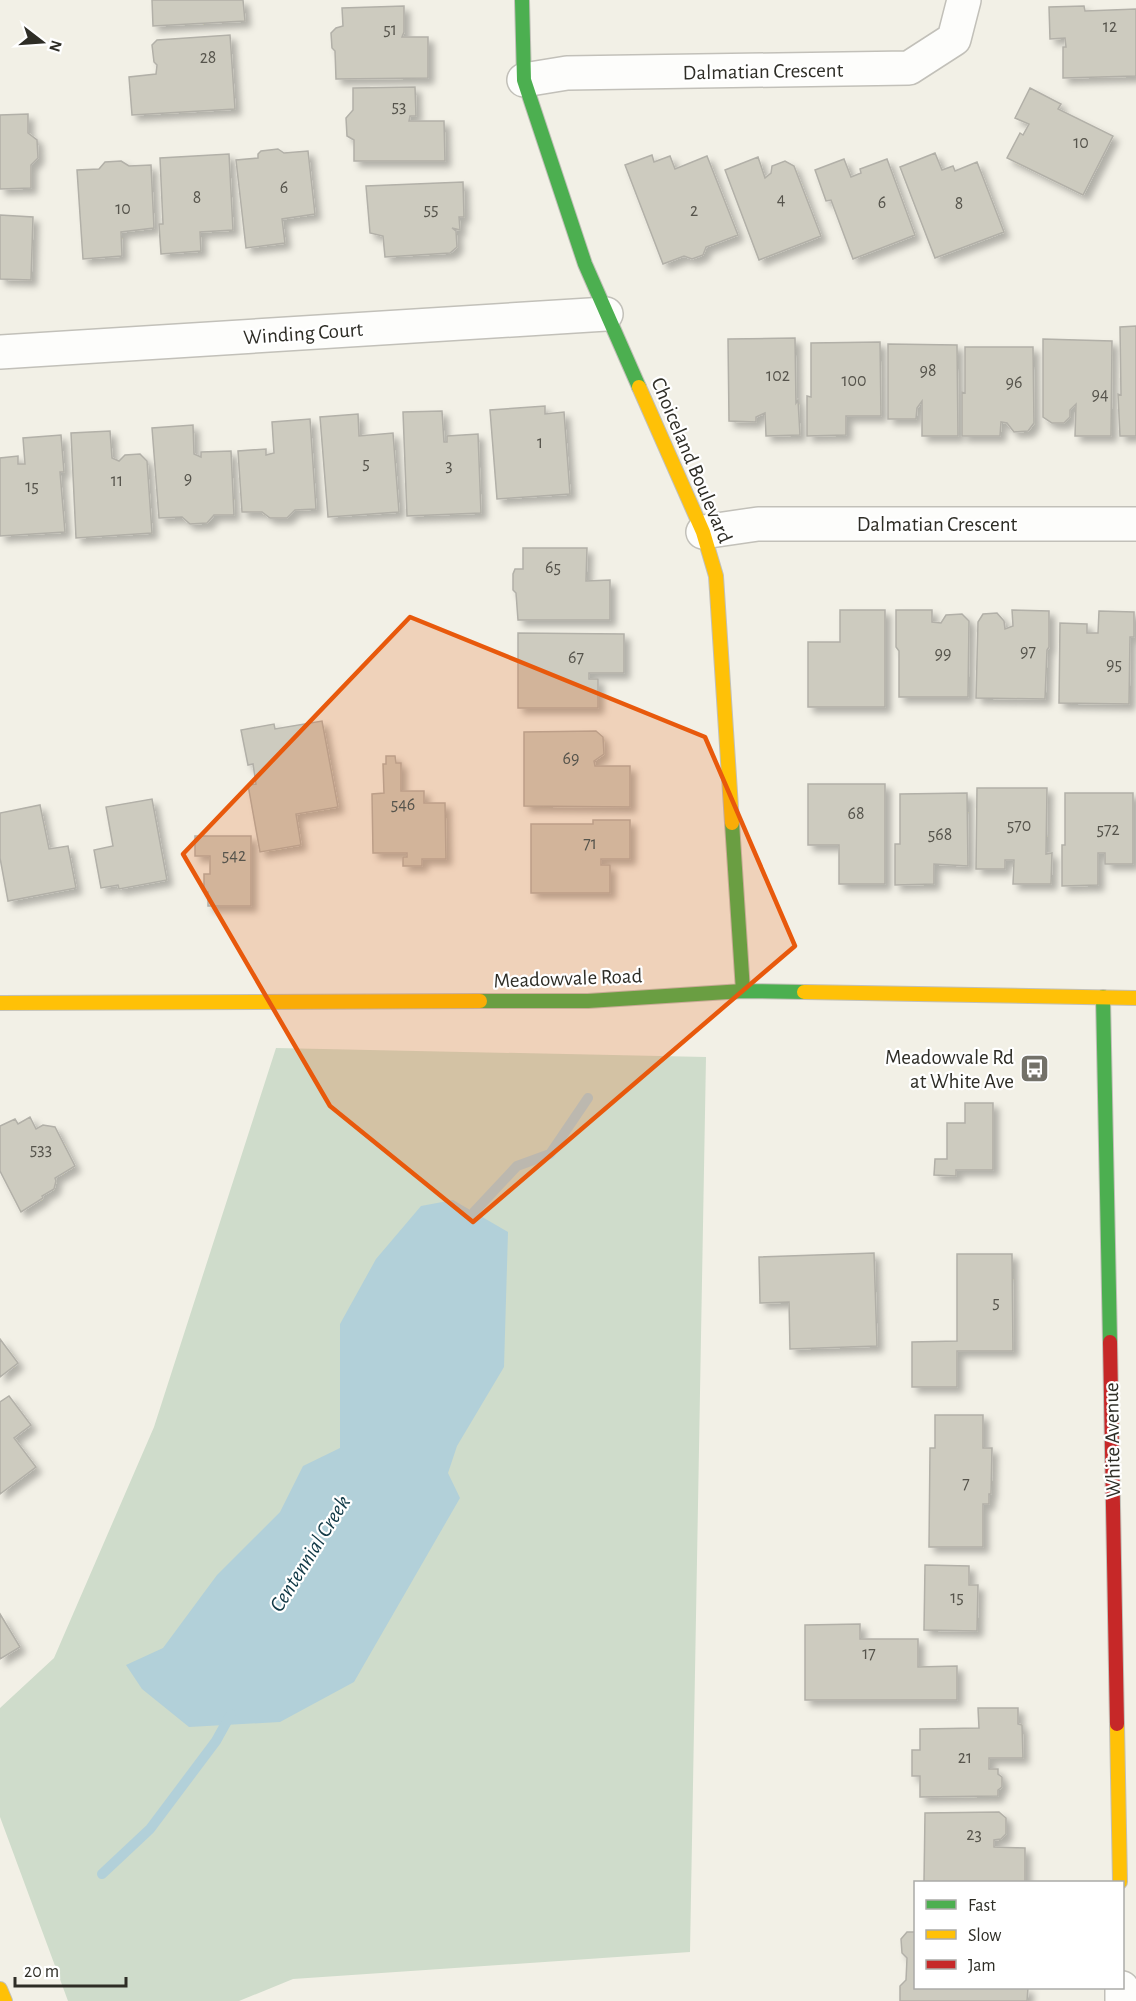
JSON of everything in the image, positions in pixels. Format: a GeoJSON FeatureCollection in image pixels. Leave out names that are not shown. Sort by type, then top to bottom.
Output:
{"type":"FeatureCollection","features":[{"type":"Feature","properties":{"kind":"street","name":"Choiceland Boulevard"},"geometry":{"type":"LineString","coordinates":[[522,0],[524,80],[585,264],[703,532],[716,576],[743,991]]}},
{"type":"Feature","properties":{"kind":"street","name":"Dalmatian Crescent"},"geometry":{"type":"LineString","coordinates":[[524,80],[576,73],[909,68],[954,39],[964,0]]}},
{"type":"Feature","properties":{"kind":"street","name":"Winding Court"},"geometry":{"type":"LineString","coordinates":[[0,352],[606,314]]}},
{"type":"Feature","properties":{"kind":"street","name":"Dalmatian Crescent"},"geometry":{"type":"LineString","coordinates":[[703,532],[758,524],[1136,524]]}},
{"type":"Feature","properties":{"kind":"street","name":"Meadowvale Road"},"geometry":{"type":"LineString","coordinates":[[0,1004],[588,1000],[743,991],[1136,998]]}},
{"type":"Feature","properties":{"kind":"street","name":"White Avenue"},"geometry":{"type":"LineString","coordinates":[[1103,997],[1120,1881]]}},
{"type":"Feature","properties":{"kind":"street"},"geometry":{"type":"LineString","coordinates":[[0,1989],[5,2001]]}},
{"type":"Feature","properties":{"kind":"highlighted area"},"geometry":{"type":"Polygon","coordinates":[[[410,617],[705,737],[795,946],[473,1222],[330,1106],[183,854],[410,617]]]}},
{"type":"Feature","properties":{"kind":"green space"},"geometry":{"type":"Polygon","coordinates":[[[276,1048],[706,1057],[690,1952],[293,1979],[239,2001],[68,2001],[0,1817],[0,1708],[54,1658],[154,1427],[276,1048]]]}},
{"type":"Feature","properties":{"kind":"water"},"geometry":{"type":"Polygon","coordinates":[[[453,1200],[508,1232],[504,1367],[457,1446],[448,1473],[460,1498],[354,1682],[280,1722],[189,1727],[142,1689],[126,1665],[163,1648],[217,1575],[280,1512],[303,1466],[340,1448],[340,1324],[376,1259],[421,1206],[453,1200]]]}},
{"type":"Feature","properties":{"kind":"building"},"geometry":{"type":"Polygon","coordinates":[[[152,0],[243,0],[245,21],[153,26],[152,0]]]}},
{"type":"Feature","properties":{"kind":"building"},"geometry":{"type":"Polygon","coordinates":[[[404,6],[402,37],[428,37],[428,78],[336,79],[335,51],[332,48],[331,33],[343,26],[342,8],[404,6]]]}},
{"type":"Feature","properties":{"kind":"building"},"geometry":{"type":"Polygon","coordinates":[[[1084,6],[1085,11],[1136,9],[1136,76],[1063,78],[1065,38],[1050,39],[1049,7],[1084,6]]]}},
{"type":"Feature","properties":{"kind":"building"},"geometry":{"type":"Polygon","coordinates":[[[230,35],[235,109],[132,115],[129,77],[156,74],[157,65],[154,62],[152,45],[157,40],[230,35]]]}},
{"type":"Feature","properties":{"kind":"building"},"geometry":{"type":"Polygon","coordinates":[[[415,87],[416,116],[410,116],[409,121],[444,121],[445,161],[354,161],[354,140],[347,136],[346,118],[353,110],[353,88],[415,87]]]}},
{"type":"Feature","properties":{"kind":"building"},"geometry":{"type":"Polygon","coordinates":[[[1030,88],[1061,104],[1058,109],[1113,136],[1083,195],[1007,158],[1020,133],[1023,135],[1029,124],[1015,118],[1030,88]]]}},
{"type":"Feature","properties":{"kind":"building"},"geometry":{"type":"Polygon","coordinates":[[[28,114],[28,133],[37,140],[38,158],[31,165],[31,188],[0,189],[0,115],[28,114]]]}},
{"type":"Feature","properties":{"kind":"building"},"geometry":{"type":"Polygon","coordinates":[[[278,149],[284,153],[308,151],[315,214],[282,219],[285,243],[246,248],[236,160],[258,158],[261,151],[278,149]]]}},
{"type":"Feature","properties":{"kind":"building"},"geometry":{"type":"Polygon","coordinates":[[[935,153],[942,170],[953,166],[955,171],[977,162],[1004,232],[935,258],[900,167],[935,153]]]}},
{"type":"Feature","properties":{"kind":"building"},"geometry":{"type":"Polygon","coordinates":[[[229,154],[233,230],[200,232],[201,251],[161,254],[159,224],[163,224],[160,158],[229,154]]]}},
{"type":"Feature","properties":{"kind":"building"},"geometry":{"type":"Polygon","coordinates":[[[652,155],[654,162],[670,156],[675,169],[707,156],[738,235],[706,247],[703,255],[692,259],[684,256],[663,264],[625,165],[652,155]]]}},
{"type":"Feature","properties":{"kind":"building"},"geometry":{"type":"Polygon","coordinates":[[[758,157],[765,178],[771,173],[772,166],[785,161],[794,166],[821,236],[759,260],[725,170],[758,157]]]}},
{"type":"Feature","properties":{"kind":"building"},"geometry":{"type":"Polygon","coordinates":[[[844,159],[851,177],[861,173],[860,169],[887,159],[915,235],[853,259],[831,200],[826,201],[815,170],[844,159]]]}},
{"type":"Feature","properties":{"kind":"building"},"geometry":{"type":"Polygon","coordinates":[[[121,161],[129,166],[151,165],[154,228],[121,232],[122,256],[83,259],[77,170],[99,169],[105,162],[121,161]]]}},
{"type":"Feature","properties":{"kind":"building"},"geometry":{"type":"Polygon","coordinates":[[[463,182],[464,217],[459,217],[460,230],[452,228],[456,231],[457,247],[450,253],[385,257],[383,236],[370,233],[366,186],[463,182]]]}},
{"type":"Feature","properties":{"kind":"building"},"geometry":{"type":"Polygon","coordinates":[[[0,215],[33,217],[31,280],[0,279],[0,215]]]}},
{"type":"Feature","properties":{"kind":"building"},"geometry":{"type":"Polygon","coordinates":[[[1136,326],[1136,436],[1120,436],[1118,394],[1121,395],[1120,327],[1136,326]]]}},
{"type":"Feature","properties":{"kind":"building"},"geometry":{"type":"Polygon","coordinates":[[[795,338],[796,403],[798,400],[800,435],[766,436],[765,413],[756,417],[756,422],[729,421],[728,339],[795,338]]]}},
{"type":"Feature","properties":{"kind":"building"},"geometry":{"type":"Polygon","coordinates":[[[1043,339],[1112,341],[1111,436],[1075,436],[1076,404],[1070,410],[1070,417],[1064,423],[1052,423],[1043,417],[1043,339]]]}},
{"type":"Feature","properties":{"kind":"building"},"geometry":{"type":"Polygon","coordinates":[[[880,342],[881,416],[846,416],[846,435],[807,436],[807,396],[811,397],[811,343],[880,342]]]}},
{"type":"Feature","properties":{"kind":"building"},"geometry":{"type":"Polygon","coordinates":[[[888,344],[957,345],[958,436],[922,436],[922,401],[917,408],[916,419],[888,419],[888,344]]]}},
{"type":"Feature","properties":{"kind":"building"},"geometry":{"type":"Polygon","coordinates":[[[965,347],[1033,347],[1034,423],[1028,431],[1014,432],[1007,423],[1001,422],[1000,436],[962,436],[965,347]]]}},
{"type":"Feature","properties":{"kind":"building"},"geometry":{"type":"Polygon","coordinates":[[[545,406],[545,414],[564,412],[570,494],[497,499],[490,410],[545,406]]]}},
{"type":"Feature","properties":{"kind":"building"},"geometry":{"type":"Polygon","coordinates":[[[442,411],[444,442],[447,442],[447,436],[478,434],[481,513],[407,516],[403,412],[442,411]]]}},
{"type":"Feature","properties":{"kind":"building"},"geometry":{"type":"Polygon","coordinates":[[[358,414],[359,436],[393,433],[399,512],[328,517],[320,417],[358,414]]]}},
{"type":"Feature","properties":{"kind":"building"},"geometry":{"type":"Polygon","coordinates":[[[310,419],[316,509],[295,510],[287,518],[270,518],[262,512],[242,512],[238,451],[266,449],[266,455],[274,453],[272,422],[310,419]]]}},
{"type":"Feature","properties":{"kind":"building"},"geometry":{"type":"Polygon","coordinates":[[[193,425],[194,454],[201,457],[201,452],[231,451],[234,515],[214,515],[207,523],[190,524],[182,517],[159,518],[152,428],[193,425]]]}},
{"type":"Feature","properties":{"kind":"building"},"geometry":{"type":"Polygon","coordinates":[[[110,431],[112,458],[119,461],[125,455],[140,454],[147,461],[152,533],[76,538],[71,433],[110,431]]]}},
{"type":"Feature","properties":{"kind":"building"},"geometry":{"type":"Polygon","coordinates":[[[61,435],[64,472],[60,472],[65,532],[0,536],[0,458],[18,456],[18,464],[25,464],[23,438],[61,435]]]}},
{"type":"Feature","properties":{"kind":"building"},"geometry":{"type":"Polygon","coordinates":[[[523,548],[587,548],[586,581],[610,580],[610,620],[518,620],[513,574],[515,569],[523,569],[523,548]]]}},
{"type":"Feature","properties":{"kind":"building"},"geometry":{"type":"Polygon","coordinates":[[[840,610],[885,610],[885,707],[808,707],[808,642],[840,642],[840,610]]]}},
{"type":"Feature","properties":{"kind":"building"},"geometry":{"type":"Polygon","coordinates":[[[896,610],[932,610],[932,622],[941,623],[946,615],[962,614],[969,621],[968,697],[899,697],[896,610]]]}},
{"type":"Feature","properties":{"kind":"building"},"geometry":{"type":"Polygon","coordinates":[[[1012,610],[1049,611],[1045,699],[976,698],[978,622],[983,614],[997,613],[1004,621],[1005,629],[1013,626],[1012,610]]]}},
{"type":"Feature","properties":{"kind":"building"},"geometry":{"type":"Polygon","coordinates":[[[1099,611],[1134,612],[1134,637],[1130,637],[1129,704],[1059,703],[1060,623],[1087,624],[1087,633],[1098,633],[1099,611]]]}},
{"type":"Feature","properties":{"kind":"building"},"geometry":{"type":"Polygon","coordinates":[[[518,633],[624,634],[624,673],[589,673],[589,679],[598,679],[598,708],[518,708],[518,633]]]}},
{"type":"Feature","properties":{"kind":"building"},"geometry":{"type":"Polygon","coordinates":[[[322,721],[338,807],[296,814],[301,845],[260,852],[248,785],[256,784],[253,764],[248,765],[241,730],[274,724],[275,729],[322,721]]]}},
{"type":"Feature","properties":{"kind":"building"},"geometry":{"type":"Polygon","coordinates":[[[596,731],[603,737],[604,754],[594,761],[595,766],[630,766],[630,807],[524,806],[524,732],[596,731]]]}},
{"type":"Feature","properties":{"kind":"building"},"geometry":{"type":"Polygon","coordinates":[[[386,756],[395,756],[396,763],[401,763],[401,791],[424,791],[424,803],[445,803],[446,859],[422,859],[422,866],[403,866],[403,857],[407,857],[407,853],[373,853],[372,794],[384,793],[383,764],[386,764],[386,756]]]}},
{"type":"Feature","properties":{"kind":"building"},"geometry":{"type":"Polygon","coordinates":[[[808,784],[885,784],[885,884],[839,884],[839,845],[808,845],[808,784]]]}},
{"type":"Feature","properties":{"kind":"building"},"geometry":{"type":"Polygon","coordinates":[[[977,788],[1047,788],[1046,854],[1052,853],[1051,884],[1013,884],[1014,860],[1005,860],[1005,869],[976,869],[977,788]]]}},
{"type":"Feature","properties":{"kind":"building"},"geometry":{"type":"Polygon","coordinates":[[[967,793],[968,866],[934,864],[934,884],[895,885],[895,844],[900,844],[900,794],[967,793]]]}},
{"type":"Feature","properties":{"kind":"building"},"geometry":{"type":"Polygon","coordinates":[[[1065,793],[1133,793],[1133,864],[1105,864],[1105,853],[1098,853],[1098,885],[1062,886],[1065,793]]]}},
{"type":"Feature","properties":{"kind":"building"},"geometry":{"type":"Polygon","coordinates":[[[152,799],[167,880],[119,889],[118,885],[101,888],[94,850],[113,846],[106,807],[152,799]]]}},
{"type":"Feature","properties":{"kind":"building"},"geometry":{"type":"Polygon","coordinates":[[[40,805],[49,849],[68,846],[76,888],[8,901],[0,858],[0,813],[40,805]]]}},
{"type":"Feature","properties":{"kind":"building"},"geometry":{"type":"Polygon","coordinates":[[[593,820],[630,820],[630,859],[601,859],[601,865],[610,865],[610,893],[531,893],[531,824],[593,824],[593,820]]]}},
{"type":"Feature","properties":{"kind":"building"},"geometry":{"type":"Polygon","coordinates":[[[195,836],[251,836],[251,906],[208,906],[208,892],[204,892],[204,874],[210,874],[210,856],[195,856],[195,836]]]}},
{"type":"Feature","properties":{"kind":"building"},"geometry":{"type":"Polygon","coordinates":[[[965,1103],[993,1103],[993,1170],[956,1170],[956,1176],[934,1175],[935,1159],[947,1159],[947,1123],[965,1123],[965,1103]]]}},
{"type":"Feature","properties":{"kind":"building"},"geometry":{"type":"Polygon","coordinates":[[[30,1117],[36,1129],[43,1125],[55,1127],[75,1166],[55,1178],[54,1189],[21,1212],[0,1171],[0,1126],[15,1119],[18,1124],[30,1117]]]}},
{"type":"Feature","properties":{"kind":"building"},"geometry":{"type":"Polygon","coordinates":[[[874,1253],[877,1346],[790,1349],[789,1302],[760,1303],[759,1257],[874,1253]]]}},
{"type":"Feature","properties":{"kind":"building"},"geometry":{"type":"Polygon","coordinates":[[[957,1254],[1012,1254],[1013,1351],[957,1351],[957,1387],[912,1387],[912,1342],[957,1341],[957,1254]]]}},
{"type":"Feature","properties":{"kind":"building"},"geometry":{"type":"Polygon","coordinates":[[[0,1339],[18,1363],[0,1377],[0,1339]]]}},
{"type":"Feature","properties":{"kind":"building"},"geometry":{"type":"Polygon","coordinates":[[[9,1396],[31,1425],[14,1438],[36,1467],[0,1494],[0,1402],[9,1396]]]}},
{"type":"Feature","properties":{"kind":"building"},"geometry":{"type":"Polygon","coordinates":[[[935,1415],[983,1415],[983,1448],[992,1448],[991,1494],[989,1494],[989,1504],[983,1504],[983,1547],[929,1547],[930,1448],[935,1448],[935,1415]]]}},
{"type":"Feature","properties":{"kind":"building"},"geometry":{"type":"Polygon","coordinates":[[[925,1565],[969,1566],[969,1585],[978,1585],[977,1631],[924,1630],[925,1565]]]}},
{"type":"Feature","properties":{"kind":"building"},"geometry":{"type":"Polygon","coordinates":[[[0,1614],[20,1647],[0,1659],[0,1614]]]}},
{"type":"Feature","properties":{"kind":"building"},"geometry":{"type":"Polygon","coordinates":[[[860,1624],[860,1639],[918,1639],[918,1667],[957,1666],[957,1700],[805,1700],[805,1625],[860,1624]]]}},
{"type":"Feature","properties":{"kind":"building"},"geometry":{"type":"Polygon","coordinates":[[[978,1708],[1018,1708],[1018,1724],[1022,1725],[1023,1758],[989,1758],[989,1769],[998,1769],[998,1774],[1002,1777],[1002,1787],[998,1790],[998,1796],[920,1797],[920,1776],[912,1776],[912,1750],[920,1750],[920,1729],[979,1728],[978,1708]]]}},
{"type":"Feature","properties":{"kind":"building"},"geometry":{"type":"Polygon","coordinates":[[[999,1812],[1006,1818],[1006,1834],[1001,1839],[994,1840],[994,1847],[1025,1848],[1025,1881],[924,1881],[925,1813],[999,1812]]]}},
{"type":"Feature","properties":{"kind":"building"},"geometry":{"type":"Polygon","coordinates":[[[907,1932],[914,1932],[914,1989],[1028,1989],[1027,2001],[900,2001],[900,1986],[906,1980],[907,1958],[902,1953],[901,1939],[907,1932]]]}},
{"type":"Feature","properties":{"kind":"waterway"},"geometry":{"type":"LineString","coordinates":[[471,1223],[474,1212],[517,1166],[550,1154],[588,1098]]}},
{"type":"Feature","properties":{"kind":"waterway","name":"Centennial Creek"},"geometry":{"type":"LineString","coordinates":[[102,1874],[150,1829],[216,1741],[231,1714]]}},
{"type":"Feature","properties":{"kind":"traffic: fast"},"geometry":{"type":"LineString","coordinates":[[522,0],[524,80],[585,264],[639,387]]}},
{"type":"Feature","properties":{"kind":"traffic: fast"},"geometry":{"type":"LineString","coordinates":[[732,823],[743,991]]}},
{"type":"Feature","properties":{"kind":"traffic: fast"},"geometry":{"type":"LineString","coordinates":[[480,1001],[588,1001],[743,991],[804,992]]}},
{"type":"Feature","properties":{"kind":"traffic: fast"},"geometry":{"type":"LineString","coordinates":[[1103,997],[1110,1342]]}},
{"type":"Feature","properties":{"kind":"traffic: slow"},"geometry":{"type":"LineString","coordinates":[[639,387],[703,532],[716,576],[732,823]]}},
{"type":"Feature","properties":{"kind":"traffic: slow"},"geometry":{"type":"LineString","coordinates":[[804,992],[1136,998]]}},
{"type":"Feature","properties":{"kind":"traffic: slow"},"geometry":{"type":"LineString","coordinates":[[0,1003],[480,1001]]}},
{"type":"Feature","properties":{"kind":"traffic: slow"},"geometry":{"type":"LineString","coordinates":[[1117,1724],[1120,1881]]}},
{"type":"Feature","properties":{"kind":"traffic: slow"},"geometry":{"type":"LineString","coordinates":[[0,1989],[5,2001]]}},
{"type":"Feature","properties":{"kind":"traffic: jam"},"geometry":{"type":"LineString","coordinates":[[1110,1342],[1117,1724]]}},
{"type":"Feature","properties":{"kind":"place","name":"Meadowvale Rd at White Ave"},"geometry":{"type":"Point","coordinates":[1035,1069]}}]}
